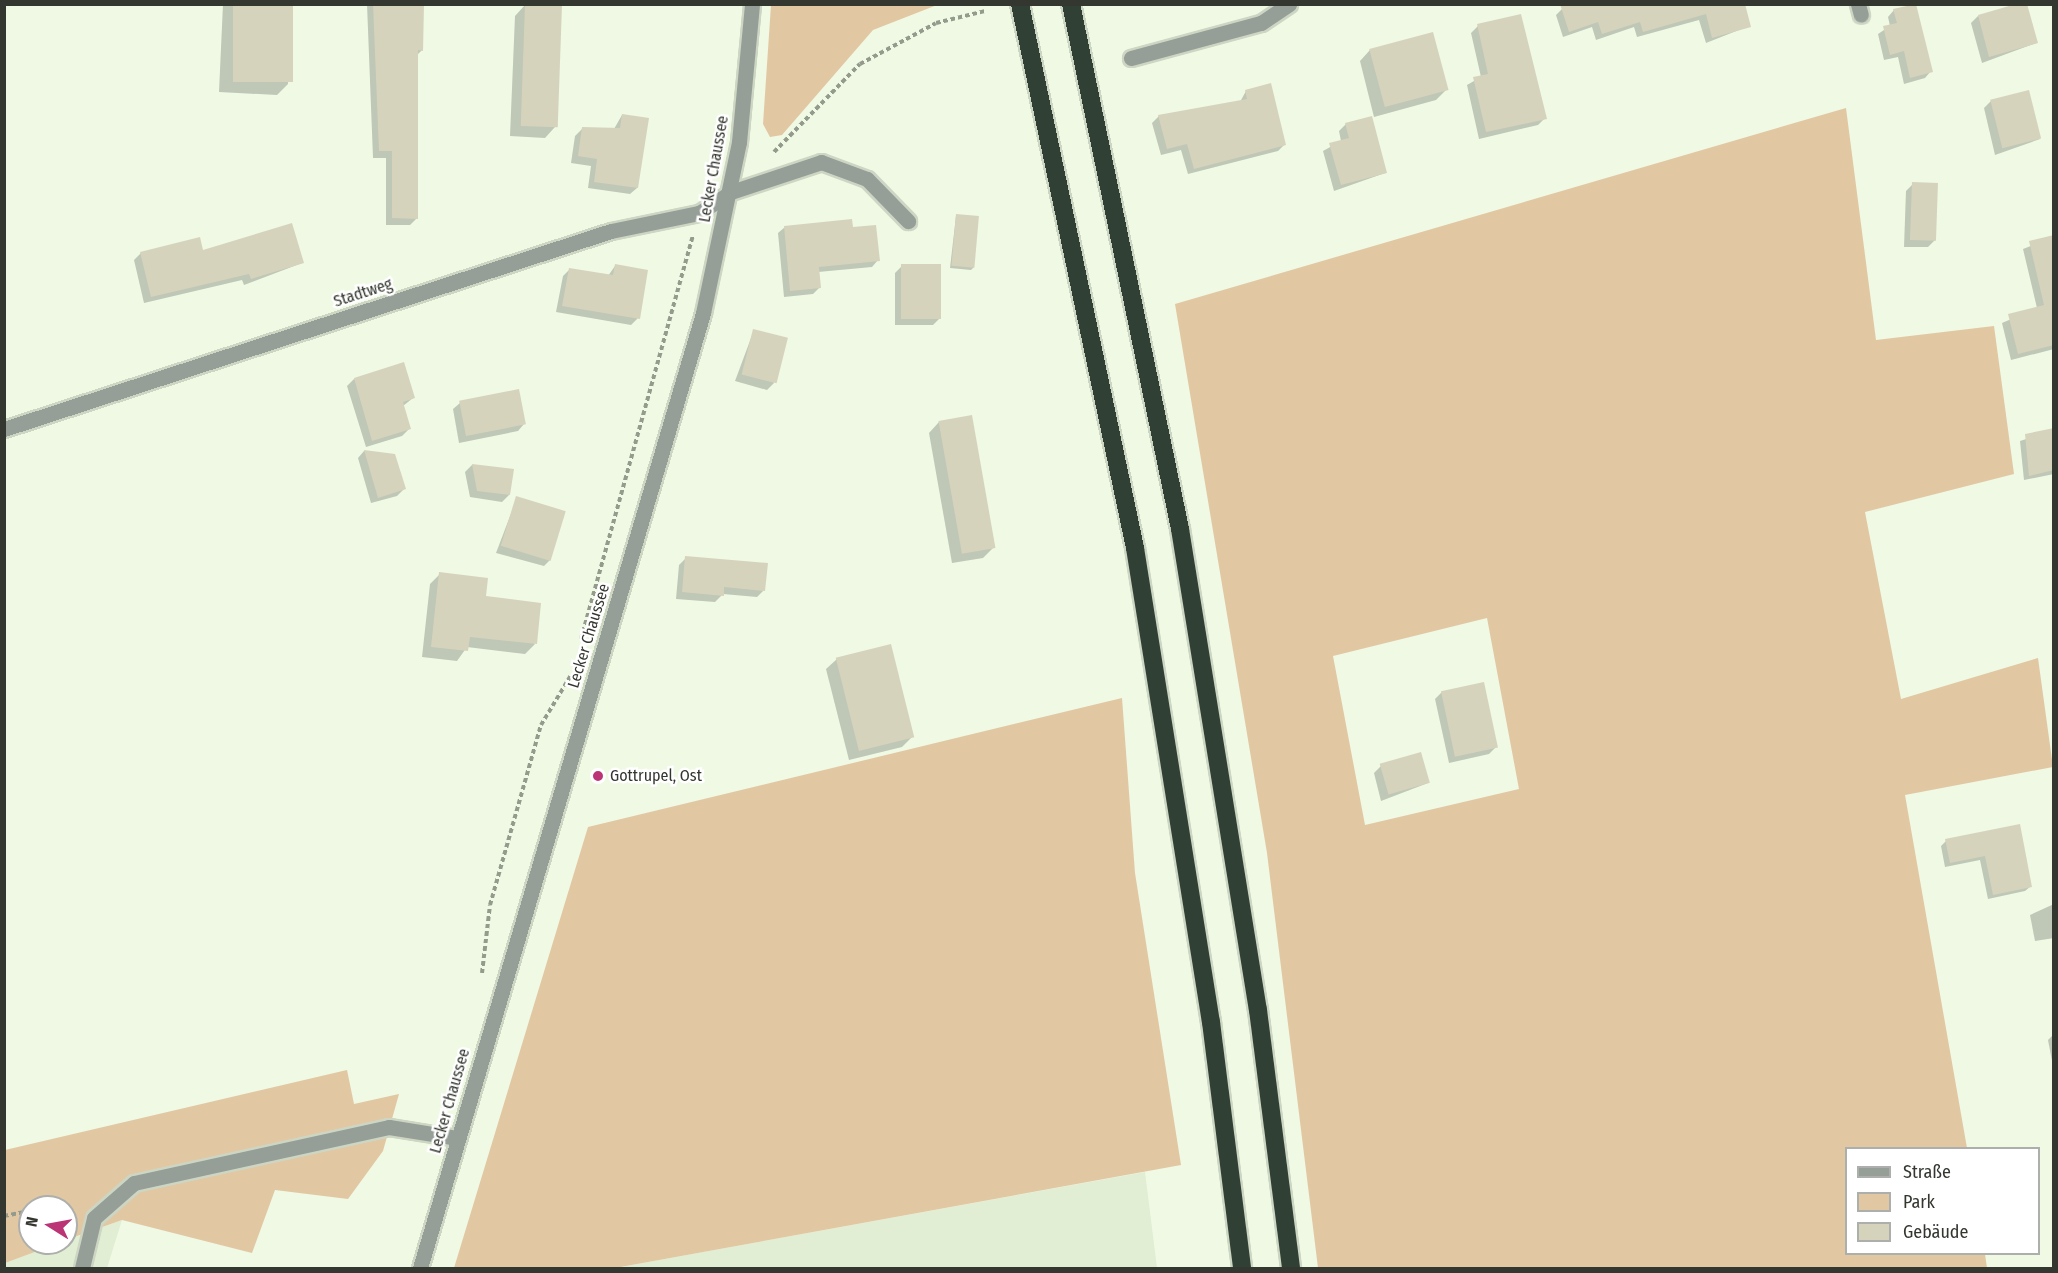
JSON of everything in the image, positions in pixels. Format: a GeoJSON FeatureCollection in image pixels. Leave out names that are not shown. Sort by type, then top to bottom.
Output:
{"type":"FeatureCollection","features":[{"type":"Feature","properties":{"kind":"highway"},"geometry":{"type":"LineString","coordinates":[[1020,4],[1135,548],[1211,1022],[1242,1269]]}},
{"type":"Feature","properties":{"kind":"highway"},"geometry":{"type":"LineString","coordinates":[[1071,4],[1180,529],[1258,1010],[1291,1269]]}},
{"type":"Feature","properties":{"kind":"street","name":"Lecker Chaussee"},"geometry":{"type":"LineString","coordinates":[[420,1269],[703,313],[731,192],[739,142],[752,4]]}},
{"type":"Feature","properties":{"kind":"street"},"geometry":{"type":"LineString","coordinates":[[1131,58],[1261,23],[1289,4]]}},
{"type":"Feature","properties":{"kind":"street","name":"Stadtweg"},"geometry":{"type":"LineString","coordinates":[[4,429],[611,231],[699,213],[731,192],[821,162],[840,165],[867,178],[908,221]]}},
{"type":"Feature","properties":{"kind":"street"},"geometry":{"type":"LineString","coordinates":[[82,1269],[94,1218],[134,1183],[389,1127],[458,1138]]}},
{"type":"Feature","properties":{"kind":"path"},"geometry":{"type":"LineString","coordinates":[[766,160],[860,64],[936,23],[985,11]]}},
{"type":"Feature","properties":{"kind":"path"},"geometry":{"type":"LineString","coordinates":[[580,643],[699,213]]}},
{"type":"Feature","properties":{"kind":"path"},"geometry":{"type":"LineString","coordinates":[[481,986],[490,904],[541,725],[573,665]]}},
{"type":"Feature","properties":{"kind":"shaded area"},"geometry":{"type":"Polygon","coordinates":[[[1145,1172],[1157,1268],[615,1268],[1145,1172]]]}},
{"type":"Feature","properties":{"kind":"shaded area"},"geometry":{"type":"Polygon","coordinates":[[[122,1220],[107,1268],[5,1268],[4,1263],[26,1255],[78,1255],[78,1236],[122,1220]]]}},
{"type":"Feature","properties":{"kind":"green space"},"geometry":{"type":"Polygon","coordinates":[[[771,4],[937,5],[873,30],[782,135],[770,137],[763,124],[771,4]]]}},
{"type":"Feature","properties":{"kind":"green space"},"geometry":{"type":"Polygon","coordinates":[[[1846,108],[1876,340],[1994,326],[2014,474],[1865,512],[1901,699],[2038,658],[2053,767],[1905,795],[1967,1147],[1845,1147],[1845,1255],[1985,1255],[1987,1268],[1318,1268],[1267,853],[1175,304],[1846,108]],[[1487,618],[1333,656],[1365,825],[1519,789],[1487,618]]]}},
{"type":"Feature","properties":{"kind":"green space"},"geometry":{"type":"Polygon","coordinates":[[[1122,698],[1135,873],[1181,1165],[615,1268],[454,1268],[588,827],[1122,698]]]}},
{"type":"Feature","properties":{"kind":"green space"},"geometry":{"type":"Polygon","coordinates":[[[347,1070],[354,1104],[399,1094],[383,1151],[348,1199],[275,1190],[252,1253],[122,1220],[78,1236],[78,1195],[18,1195],[18,1255],[27,1255],[5,1263],[5,1150],[347,1070]]]}},
{"type":"Feature","properties":{"kind":"building"},"geometry":{"type":"Polygon","coordinates":[[[233,4],[293,4],[293,82],[233,82],[233,4]]]}},
{"type":"Feature","properties":{"kind":"building"},"geometry":{"type":"Polygon","coordinates":[[[373,4],[424,4],[423,51],[418,50],[418,219],[392,218],[392,151],[379,151],[373,4]]]}},
{"type":"Feature","properties":{"kind":"building"},"geometry":{"type":"Polygon","coordinates":[[[525,4],[562,5],[558,127],[521,126],[525,4]]]}},
{"type":"Feature","properties":{"kind":"building"},"geometry":{"type":"Polygon","coordinates":[[[1560,4],[1745,4],[1751,27],[1712,38],[1706,14],[1643,32],[1640,22],[1602,34],[1598,22],[1569,32],[1560,4]]]}},
{"type":"Feature","properties":{"kind":"building"},"geometry":{"type":"Polygon","coordinates":[[[1916,4],[1933,72],[1910,78],[1904,51],[1890,55],[1883,26],[1897,23],[1893,9],[1916,4]]]}},
{"type":"Feature","properties":{"kind":"building"},"geometry":{"type":"Polygon","coordinates":[[[2016,4],[2027,4],[2038,43],[1989,57],[1978,15],[2016,4]]]}},
{"type":"Feature","properties":{"kind":"building"},"geometry":{"type":"Polygon","coordinates":[[[1521,14],[1547,119],[1486,132],[1473,77],[1488,74],[1477,24],[1521,14]]]}},
{"type":"Feature","properties":{"kind":"building"},"geometry":{"type":"Polygon","coordinates":[[[1433,32],[1449,90],[1385,107],[1369,49],[1433,32]]]}},
{"type":"Feature","properties":{"kind":"building"},"geometry":{"type":"Polygon","coordinates":[[[1271,83],[1286,145],[1194,169],[1187,144],[1167,149],[1158,115],[1247,99],[1245,90],[1271,83]]]}},
{"type":"Feature","properties":{"kind":"building"},"geometry":{"type":"Polygon","coordinates":[[[2029,90],[2041,139],[2002,148],[1990,100],[2029,90]]]}},
{"type":"Feature","properties":{"kind":"building"},"geometry":{"type":"Polygon","coordinates":[[[622,114],[649,118],[638,188],[594,182],[597,159],[578,156],[582,127],[620,128],[622,114]]]}},
{"type":"Feature","properties":{"kind":"building"},"geometry":{"type":"Polygon","coordinates":[[[1372,116],[1387,173],[1341,185],[1329,143],[1349,138],[1345,123],[1372,116]]]}},
{"type":"Feature","properties":{"kind":"building"},"geometry":{"type":"Polygon","coordinates":[[[1912,182],[1938,183],[1936,241],[1910,240],[1912,182]]]}},
{"type":"Feature","properties":{"kind":"building"},"geometry":{"type":"Polygon","coordinates":[[[956,214],[979,216],[974,268],[951,266],[956,214]]]}},
{"type":"Feature","properties":{"kind":"building"},"geometry":{"type":"Polygon","coordinates":[[[852,219],[853,227],[876,225],[880,261],[819,267],[821,288],[790,291],[784,226],[852,219]]]}},
{"type":"Feature","properties":{"kind":"building"},"geometry":{"type":"Polygon","coordinates":[[[292,223],[304,263],[251,279],[249,274],[151,297],[140,252],[200,237],[203,250],[292,223]]]}},
{"type":"Feature","properties":{"kind":"building"},"geometry":{"type":"Polygon","coordinates":[[[2054,235],[2054,345],[2018,354],[2008,314],[2044,305],[2029,241],[2054,235]]]}},
{"type":"Feature","properties":{"kind":"building"},"geometry":{"type":"Polygon","coordinates":[[[615,264],[648,270],[640,319],[562,306],[569,268],[613,275],[615,264]]]}},
{"type":"Feature","properties":{"kind":"building"},"geometry":{"type":"Polygon","coordinates":[[[901,264],[941,264],[941,319],[901,319],[901,264]]]}},
{"type":"Feature","properties":{"kind":"building"},"geometry":{"type":"Polygon","coordinates":[[[753,329],[788,338],[777,383],[742,375],[753,329]]]}},
{"type":"Feature","properties":{"kind":"building"},"geometry":{"type":"Polygon","coordinates":[[[404,362],[415,398],[403,402],[411,429],[372,441],[354,378],[404,362]]]}},
{"type":"Feature","properties":{"kind":"building"},"geometry":{"type":"Polygon","coordinates":[[[519,389],[526,424],[466,436],[459,401],[519,389]]]}},
{"type":"Feature","properties":{"kind":"building"},"geometry":{"type":"Polygon","coordinates":[[[972,415],[995,548],[962,554],[939,421],[972,415]]]}},
{"type":"Feature","properties":{"kind":"building"},"geometry":{"type":"Polygon","coordinates":[[[2054,428],[2054,470],[2029,476],[2025,434],[2054,428]]]}},
{"type":"Feature","properties":{"kind":"building"},"geometry":{"type":"Polygon","coordinates":[[[364,450],[395,454],[406,489],[378,498],[364,450]]]}},
{"type":"Feature","properties":{"kind":"building"},"geometry":{"type":"Polygon","coordinates":[[[472,464],[514,469],[510,495],[477,491],[472,464]]]}},
{"type":"Feature","properties":{"kind":"building"},"geometry":{"type":"Polygon","coordinates":[[[516,496],[566,511],[551,561],[501,546],[516,496]]]}},
{"type":"Feature","properties":{"kind":"building"},"geometry":{"type":"Polygon","coordinates":[[[685,556],[768,563],[765,591],[724,587],[724,596],[682,592],[685,556]]]}},
{"type":"Feature","properties":{"kind":"building"},"geometry":{"type":"Polygon","coordinates":[[[439,572],[488,578],[486,596],[541,603],[537,644],[470,637],[468,651],[431,647],[439,572]]]}},
{"type":"Feature","properties":{"kind":"building"},"geometry":{"type":"Polygon","coordinates":[[[891,644],[914,737],[859,751],[836,658],[891,644]]]}},
{"type":"Feature","properties":{"kind":"building"},"geometry":{"type":"Polygon","coordinates":[[[1484,682],[1498,748],[1455,757],[1441,691],[1484,682]]]}},
{"type":"Feature","properties":{"kind":"building"},"geometry":{"type":"Polygon","coordinates":[[[1421,752],[1430,783],[1388,795],[1380,764],[1421,752]]]}},
{"type":"Feature","properties":{"kind":"building"},"geometry":{"type":"Polygon","coordinates":[[[2020,824],[2032,887],[1993,895],[1985,856],[1950,863],[1945,839],[2020,824]]]}},
{"type":"Feature","properties":{"kind":"place","name":"Gottrupel, Ost"},"geometry":{"type":"Point","coordinates":[598,776]}}]}
